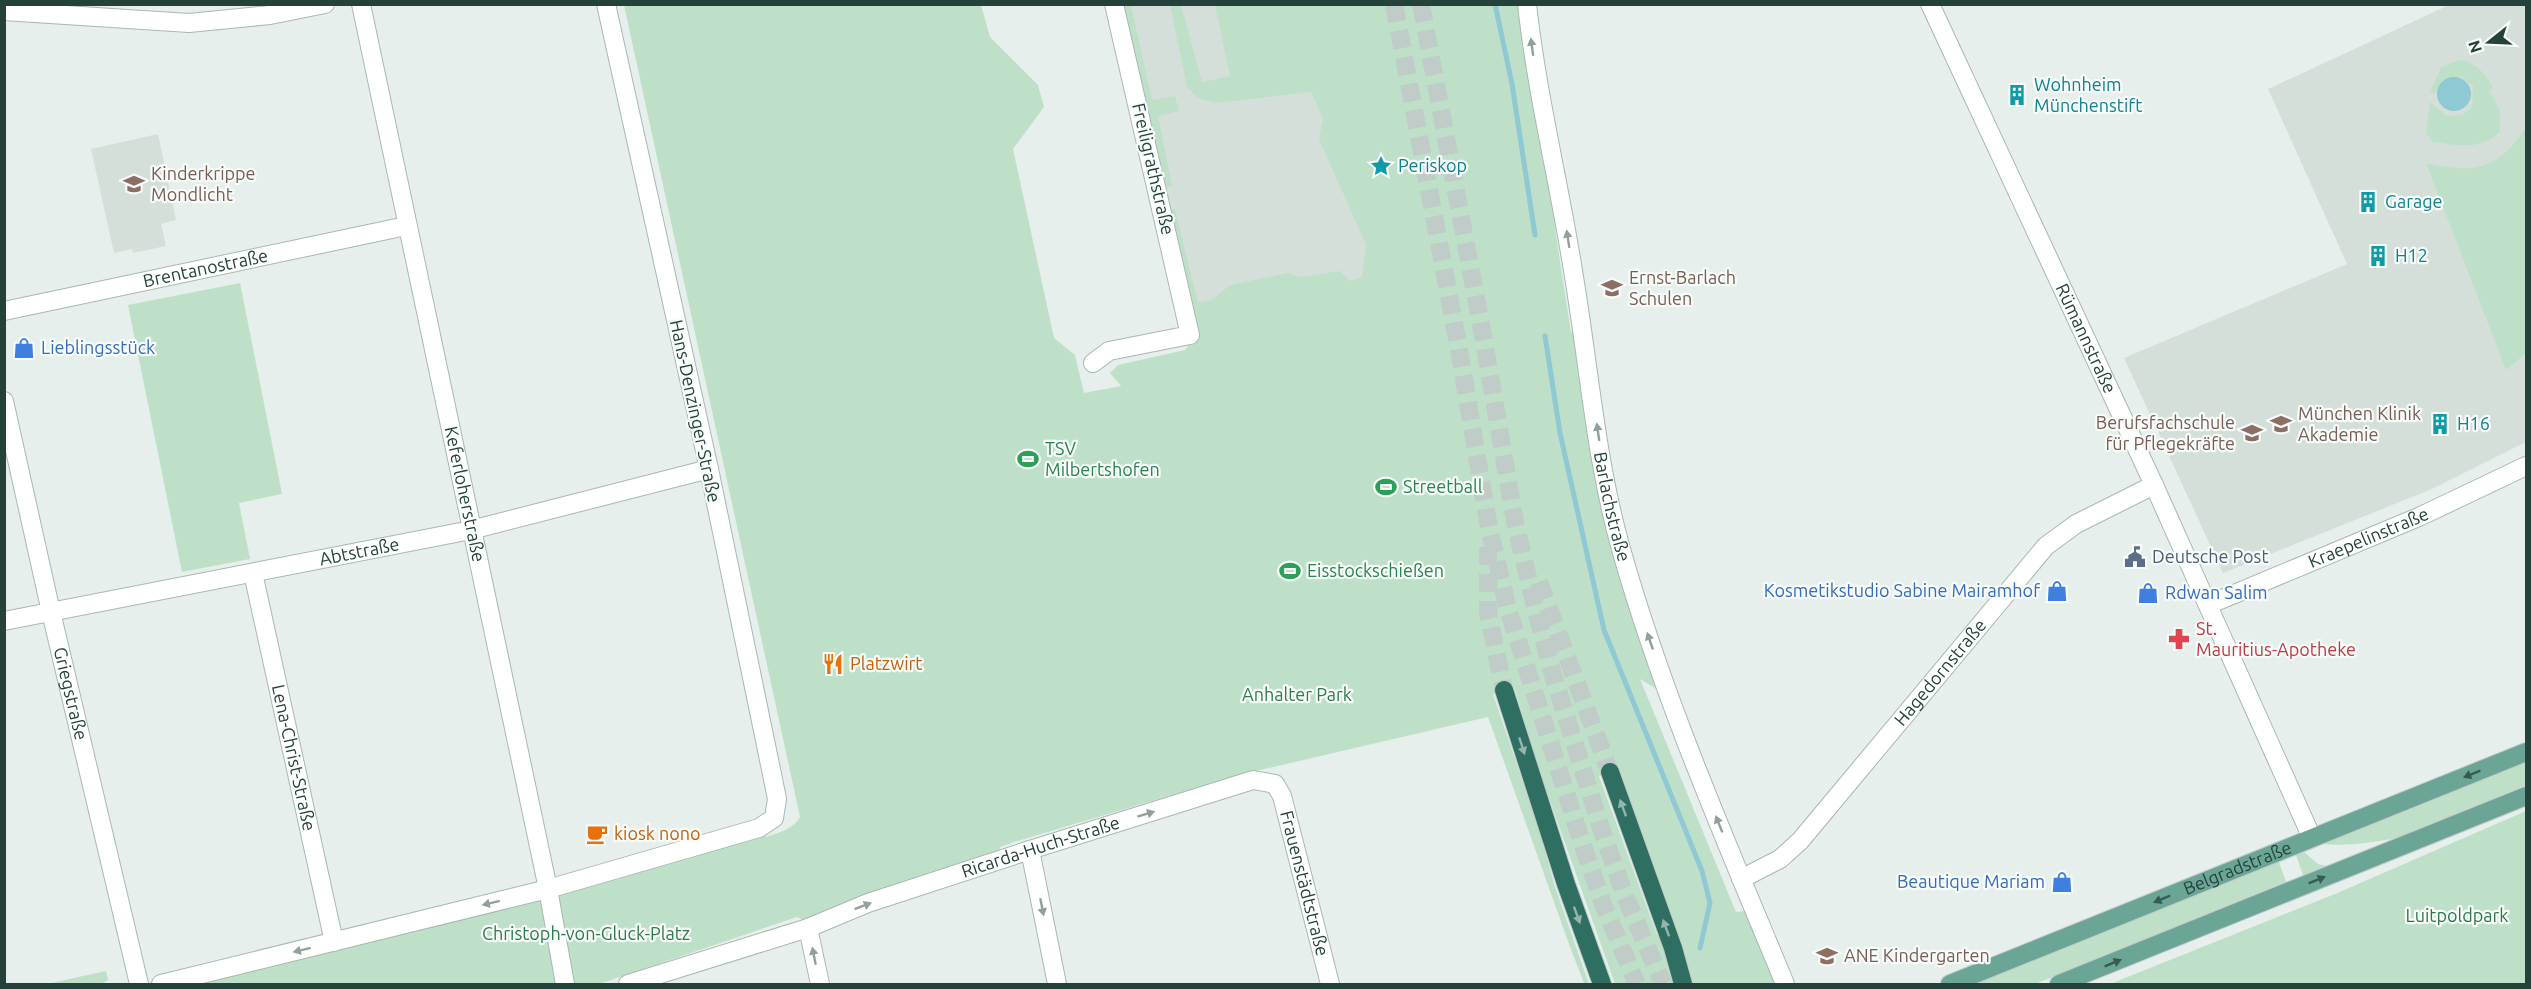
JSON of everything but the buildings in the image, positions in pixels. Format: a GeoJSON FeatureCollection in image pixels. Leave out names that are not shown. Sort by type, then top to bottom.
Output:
{"type":"FeatureCollection","features":[{"type":"Feature","properties":{"kind":"highway"},"geometry":{"type":"LineString","coordinates":[[1504,690],[1566,884],[1602,984]]}},
{"type":"Feature","properties":{"kind":"highway"},"geometry":{"type":"LineString","coordinates":[[1610,772],[1673,948],[1683,984]]}},
{"type":"Feature","properties":{"kind":"main road","name":"Belgradstraße"},"geometry":{"type":"LineString","coordinates":[[1950,984],[2526,752]]}},
{"type":"Feature","properties":{"kind":"main road"},"geometry":{"type":"LineString","coordinates":[[2059,984],[2526,795]]}},
{"type":"Feature","properties":{"kind":"street"},"geometry":{"type":"LineString","coordinates":[[4,11],[189,23],[270,15],[326,4]]}},
{"type":"Feature","properties":{"kind":"street","name":"Keferloherstraße"},"geometry":{"type":"LineString","coordinates":[[361,4],[406,226],[548,889],[565,984]]}},
{"type":"Feature","properties":{"kind":"street","name":"Hans-Denzinger-Straße"},"geometry":{"type":"LineString","coordinates":[[548,889],[759,828],[774,818],[777,799],[709,469],[606,4]]}},
{"type":"Feature","properties":{"kind":"street","name":"Freiligrathstraße"},"geometry":{"type":"LineString","coordinates":[[1093,363],[1109,351],[1190,334],[1114,4]]}},
{"type":"Feature","properties":{"kind":"street","name":"Barlachstraße"},"geometry":{"type":"LineString","coordinates":[[1527,4],[1534,62],[1567,232],[1604,472],[1620,546],[1640,614],[1689,750],[1785,984]]}},
{"type":"Feature","properties":{"kind":"street","name":"Rümannstraße"},"geometry":{"type":"LineString","coordinates":[[1930,4],[2154,485],[2312,838]]}},
{"type":"Feature","properties":{"kind":"street","name":"Brentanostraße"},"geometry":{"type":"LineString","coordinates":[[4,311],[406,226]]}},
{"type":"Feature","properties":{"kind":"street","name":"Griegstraße"},"geometry":{"type":"LineString","coordinates":[[4,401],[51,612],[139,984]]}},
{"type":"Feature","properties":{"kind":"street","name":"Kraepelinstraße"},"geometry":{"type":"LineString","coordinates":[[2208,604],[2432,511],[2526,466]]}},
{"type":"Feature","properties":{"kind":"street","name":"Abtstraße"},"geometry":{"type":"LineString","coordinates":[[4,621],[471,530],[709,469]]}},
{"type":"Feature","properties":{"kind":"street","name":"Hagedornstraße"},"geometry":{"type":"LineString","coordinates":[[1741,879],[1780,859],[1800,842],[2046,546],[2076,524],[2154,485]]}},
{"type":"Feature","properties":{"kind":"street","name":"Lena-Christ-Straße"},"geometry":{"type":"LineString","coordinates":[[254,573],[334,942]]}},
{"type":"Feature","properties":{"kind":"street","name":"Ricarda-Huch-Straße"},"geometry":{"type":"LineString","coordinates":[[808,927],[868,903],[1253,780],[1275,784]]}},
{"type":"Feature","properties":{"kind":"street","name":"Frauenstädtstraße"},"geometry":{"type":"LineString","coordinates":[[1275,784],[1282,796],[1330,984]]}},
{"type":"Feature","properties":{"kind":"street"},"geometry":{"type":"LineString","coordinates":[[1030,850],[1057,984]]}},
{"type":"Feature","properties":{"kind":"street"},"geometry":{"type":"LineString","coordinates":[[161,984],[548,889]]}},
{"type":"Feature","properties":{"kind":"street"},"geometry":{"type":"LineString","coordinates":[[628,984],[808,927],[820,984]]}},
{"type":"Feature","properties":{"kind":"shaded area"},"geometry":{"type":"Polygon","coordinates":[[[1118,5],[1231,5],[1311,92],[1399,282],[1199,371],[1118,5]]]}},
{"type":"Feature","properties":{"kind":"shaded area"},"geometry":{"type":"Polygon","coordinates":[[[2449,5],[2526,5],[2526,442],[2432,489],[2223,573],[2124,358],[2347,264],[2268,89],[2449,5]]]}},
{"type":"Feature","properties":{"kind":"shaded area","name":"Kinderkrippe Mondlicht"},"geometry":{"type":"Polygon","coordinates":[[[158,134],[176,220],[161,224],[166,246],[133,253],[132,249],[114,253],[91,149],[158,134]]]}},
{"type":"Feature","properties":{"kind":"green space"},"geometry":{"type":"Polygon","coordinates":[[[624,5],[981,5],[990,37],[1038,85],[1044,107],[1013,149],[1054,338],[1075,355],[1084,393],[1121,386],[1110,373],[1118,365],[1185,350],[1190,343],[1167,211],[1175,209],[1198,303],[1212,300],[1230,285],[1288,273],[1300,277],[1340,271],[1350,281],[1362,277],[1366,245],[1319,139],[1323,119],[1311,92],[1217,103],[1198,98],[1187,87],[1170,5],[1181,5],[1202,82],[1230,76],[1215,5],[1521,5],[1552,206],[1561,227],[1555,229],[1571,332],[1576,331],[1577,367],[1618,564],[1658,690],[1640,679],[1736,912],[1746,911],[1775,984],[1691,984],[1616,770],[1599,776],[1657,935],[1660,934],[1675,984],[1615,984],[1539,770],[1514,687],[1493,694],[1529,800],[1531,799],[1554,884],[1589,984],[1584,983],[1570,947],[1488,717],[1239,775],[1014,842],[1000,847],[1000,851],[809,923],[797,917],[599,984],[197,984],[468,909],[764,834],[765,837],[790,828],[800,817],[624,5]]]}},
{"type":"Feature","properties":{"kind":"green space"},"geometry":{"type":"Polygon","coordinates":[[[1122,5],[1131,5],[1152,100],[1175,96],[1179,111],[1158,116],[1172,186],[1163,188],[1122,5]]]}},
{"type":"Feature","properties":{"kind":"green space"},"geometry":{"type":"Polygon","coordinates":[[[2459,60],[2475,66],[2493,88],[2489,90],[2500,111],[2500,132],[2485,142],[2477,144],[2433,142],[2426,133],[2430,102],[2447,116],[2462,115],[2472,107],[2473,86],[2461,77],[2452,77],[2433,94],[2430,92],[2441,67],[2459,60]]]}},
{"type":"Feature","properties":{"kind":"green space"},"geometry":{"type":"Polygon","coordinates":[[[2526,127],[2526,353],[2506,370],[2426,163],[2458,168],[2484,165],[2506,152],[2526,127]]]}},
{"type":"Feature","properties":{"kind":"green space"},"geometry":{"type":"Polygon","coordinates":[[[240,283],[282,494],[239,503],[250,559],[182,572],[128,305],[240,283]]]}},
{"type":"Feature","properties":{"kind":"green space"},"geometry":{"type":"Polygon","coordinates":[[[2526,761],[2526,785],[2403,836],[2373,842],[2335,845],[2319,842],[2526,761]]]}},
{"type":"Feature","properties":{"kind":"green space","name":"Luitpoldpark"},"geometry":{"type":"Polygon","coordinates":[[[2526,811],[2526,984],[2110,984],[2335,894],[2526,811]]]}},
{"type":"Feature","properties":{"kind":"green space"},"geometry":{"type":"Polygon","coordinates":[[[2304,852],[2318,864],[2332,867],[2304,878],[2296,855],[2304,852]]]}},
{"type":"Feature","properties":{"kind":"green space"},"geometry":{"type":"Polygon","coordinates":[[[2279,862],[2286,882],[2035,984],[1971,984],[2279,862]]]}},
{"type":"Feature","properties":{"kind":"green space"},"geometry":{"type":"Polygon","coordinates":[[[106,971],[108,980],[102,984],[47,984],[106,971]]]}},
{"type":"Feature","properties":{"kind":"water"},"geometry":{"type":"Polygon","coordinates":[[[2454,77],[2466,82],[2471,94],[2466,106],[2454,111],[2442,106],[2437,94],[2442,82],[2454,77]]]}},
{"type":"Feature","properties":{"kind":"waterway"},"geometry":{"type":"LineString","coordinates":[[1495,4],[1512,84],[1535,235]]}},
{"type":"Feature","properties":{"kind":"waterway"},"geometry":{"type":"LineString","coordinates":[[1545,336],[1560,433],[1604,630],[1702,871],[1710,903],[1700,948]]}},
{"type":"Feature","properties":{"kind":"tunnel"},"geometry":{"type":"LineString","coordinates":[[1394,4],[1458,344],[1489,528],[1508,609],[1603,904],[1637,984]]}},
{"type":"Feature","properties":{"kind":"tunnel"},"geometry":{"type":"LineString","coordinates":[[1421,4],[1484,341],[1515,522],[1534,603],[1553,675],[1602,831],[1625,896],[1663,984]]}},
{"type":"Feature","properties":{"kind":"tunnel"},"geometry":{"type":"LineString","coordinates":[[1488,547],[1488,613],[1504,690]]}},
{"type":"Feature","properties":{"kind":"tunnel"},"geometry":{"type":"LineString","coordinates":[[1539,582],[1610,772]]}},
{"type":"Feature","properties":{"kind":"place","name":"Wohnheim Münchenstift"},"geometry":{"type":"Point","coordinates":[2017,95]}},
{"type":"Feature","properties":{"kind":"place","name":"Periskop"},"geometry":{"type":"Point","coordinates":[1381,166]}},
{"type":"Feature","properties":{"kind":"place","name":"Kinderkrippe Mondlicht"},"geometry":{"type":"Point","coordinates":[134,184]}},
{"type":"Feature","properties":{"kind":"place","name":"Garage"},"geometry":{"type":"Point","coordinates":[2368,202]}},
{"type":"Feature","properties":{"kind":"place","name":"H12"},"geometry":{"type":"Point","coordinates":[2378,256]}},
{"type":"Feature","properties":{"kind":"place","name":"Ernst-Barlach Schulen"},"geometry":{"type":"Point","coordinates":[1612,288]}},
{"type":"Feature","properties":{"kind":"place","name":"Lieblingsstück"},"geometry":{"type":"Point","coordinates":[24,348]}},
{"type":"Feature","properties":{"kind":"place","name":"München Klinik Akademie"},"geometry":{"type":"Point","coordinates":[2281,424]}},
{"type":"Feature","properties":{"kind":"place","name":"H16"},"geometry":{"type":"Point","coordinates":[2440,424]}},
{"type":"Feature","properties":{"kind":"place","name":"Berufsfachschule für Pflegekräfte"},"geometry":{"type":"Point","coordinates":[2252,433]}},
{"type":"Feature","properties":{"kind":"place","name":"TSV Milbertshofen"},"geometry":{"type":"Point","coordinates":[1028,459]}},
{"type":"Feature","properties":{"kind":"place","name":"Streetball"},"geometry":{"type":"Point","coordinates":[1386,487]}},
{"type":"Feature","properties":{"kind":"place","name":"Deutsche Post"},"geometry":{"type":"Point","coordinates":[2135,557]}},
{"type":"Feature","properties":{"kind":"place","name":"Eisstockschießen"},"geometry":{"type":"Point","coordinates":[1290,571]}},
{"type":"Feature","properties":{"kind":"place","name":"Kosmetikstudio Sabine Mairamhof"},"geometry":{"type":"Point","coordinates":[2057,591]}},
{"type":"Feature","properties":{"kind":"place","name":"Rdwan Salim"},"geometry":{"type":"Point","coordinates":[2148,593]}},
{"type":"Feature","properties":{"kind":"place","name":"St. Mauritius-Apotheke"},"geometry":{"type":"Point","coordinates":[2179,639]}},
{"type":"Feature","properties":{"kind":"place","name":"Platzwirt"},"geometry":{"type":"Point","coordinates":[833,664]}},
{"type":"Feature","properties":{"kind":"place","name":"kiosk nono"},"geometry":{"type":"Point","coordinates":[597,834]}},
{"type":"Feature","properties":{"kind":"place","name":"Beautique Mariam"},"geometry":{"type":"Point","coordinates":[2062,882]}},
{"type":"Feature","properties":{"kind":"place","name":"ANE Kindergarten"},"geometry":{"type":"Point","coordinates":[1827,956]}},
{"type":"Feature","properties":{"kind":"park label","name":"Anhalter Park"},"geometry":{"type":"Point","coordinates":[1297,695]}},
{"type":"Feature","properties":{"kind":"park label","name":"Christoph-von-Gluck-Platz"},"geometry":{"type":"Point","coordinates":[586,934]}}]}
